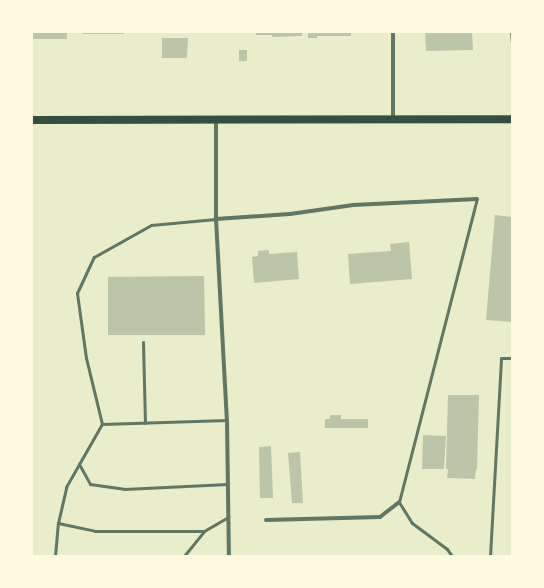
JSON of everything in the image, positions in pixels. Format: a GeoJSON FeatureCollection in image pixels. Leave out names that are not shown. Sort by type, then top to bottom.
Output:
{"type":"FeatureCollection","features":[{"type":"Feature","properties":{"kind":"main road"},"geometry":{"type":"LineString","coordinates":[[32,120],[216,121],[512,119]]}},
{"type":"Feature","properties":{"kind":"street"},"geometry":{"type":"LineString","coordinates":[[393,32],[393,120]]}},
{"type":"Feature","properties":{"kind":"street"},"geometry":{"type":"LineString","coordinates":[[216,121],[216,219],[227,420],[229,556]]}},
{"type":"Feature","properties":{"kind":"street"},"geometry":{"type":"LineString","coordinates":[[216,219],[290,214],[353,205],[477,199]]}},
{"type":"Feature","properties":{"kind":"street"},"geometry":{"type":"LineString","coordinates":[[266,520],[380,517],[399,502]]}},
{"type":"Feature","properties":{"kind":"lane"},"geometry":{"type":"LineString","coordinates":[[512,32],[512,43]]}},
{"type":"Feature","properties":{"kind":"lane"},"geometry":{"type":"LineString","coordinates":[[452,556],[447,549],[412,523],[399,502],[477,199]]}},
{"type":"Feature","properties":{"kind":"lane"},"geometry":{"type":"LineString","coordinates":[[55,556],[58,523],[66,487],[102,424],[86,358],[77,293],[94,257],[152,225],[216,219]]}},
{"type":"Feature","properties":{"kind":"lane"},"geometry":{"type":"LineString","coordinates":[[143,342],[145,423]]}},
{"type":"Feature","properties":{"kind":"lane"},"geometry":{"type":"LineString","coordinates":[[490,556],[501,358],[512,358]]}},
{"type":"Feature","properties":{"kind":"lane"},"geometry":{"type":"LineString","coordinates":[[102,424],[227,420]]}},
{"type":"Feature","properties":{"kind":"lane"},"geometry":{"type":"LineString","coordinates":[[79,464],[90,484],[124,489],[228,484]]}},
{"type":"Feature","properties":{"kind":"lane"},"geometry":{"type":"LineString","coordinates":[[184,556],[204,531],[228,516]]}},
{"type":"Feature","properties":{"kind":"lane"},"geometry":{"type":"LineString","coordinates":[[58,523],[95,531],[204,531]]}},
{"type":"Feature","properties":{"kind":"building"},"geometry":{"type":"Polygon","coordinates":[[[32,32],[67,32],[67,39],[32,39],[32,32]]]}},
{"type":"Feature","properties":{"kind":"building"},"geometry":{"type":"Polygon","coordinates":[[[82,32],[124,32],[124,34],[82,34],[82,32]]]}},
{"type":"Feature","properties":{"kind":"building"},"geometry":{"type":"Polygon","coordinates":[[[256,32],[302,32],[302,36],[272,37],[272,35],[256,35],[256,32]]]}},
{"type":"Feature","properties":{"kind":"building"},"geometry":{"type":"Polygon","coordinates":[[[308,32],[351,32],[351,36],[317,36],[317,38],[308,38],[308,32]]]}},
{"type":"Feature","properties":{"kind":"building"},"geometry":{"type":"Polygon","coordinates":[[[425,32],[472,32],[473,50],[426,51],[425,32]]]}},
{"type":"Feature","properties":{"kind":"building"},"geometry":{"type":"Polygon","coordinates":[[[162,38],[188,38],[187,58],[162,58],[162,38]]]}},
{"type":"Feature","properties":{"kind":"building"},"geometry":{"type":"Polygon","coordinates":[[[239,50],[247,50],[247,61],[239,61],[239,50]]]}},
{"type":"Feature","properties":{"kind":"building"},"geometry":{"type":"Polygon","coordinates":[[[495,215],[512,217],[512,322],[486,320],[495,215]]]}},
{"type":"Feature","properties":{"kind":"building"},"geometry":{"type":"Polygon","coordinates":[[[409,242],[412,279],[350,284],[348,254],[391,251],[390,244],[409,242]]]}},
{"type":"Feature","properties":{"kind":"building"},"geometry":{"type":"Polygon","coordinates":[[[269,250],[269,254],[297,252],[299,279],[254,283],[252,257],[258,256],[258,251],[269,250]]]}},
{"type":"Feature","properties":{"kind":"building"},"geometry":{"type":"Polygon","coordinates":[[[204,276],[205,335],[108,335],[108,277],[204,276]]]}},
{"type":"Feature","properties":{"kind":"building"},"geometry":{"type":"Polygon","coordinates":[[[448,395],[479,395],[477,469],[475,479],[447,478],[448,395]]]}},
{"type":"Feature","properties":{"kind":"building"},"geometry":{"type":"Polygon","coordinates":[[[330,415],[341,415],[341,419],[368,419],[368,428],[325,428],[325,419],[330,419],[330,415]]]}},
{"type":"Feature","properties":{"kind":"building"},"geometry":{"type":"Polygon","coordinates":[[[423,435],[446,436],[444,469],[422,469],[423,435]]]}},
{"type":"Feature","properties":{"kind":"building"},"geometry":{"type":"Polygon","coordinates":[[[271,446],[273,498],[260,498],[259,447],[271,446]]]}},
{"type":"Feature","properties":{"kind":"building"},"geometry":{"type":"Polygon","coordinates":[[[300,452],[303,503],[292,503],[288,453],[300,452]]]}}]}
